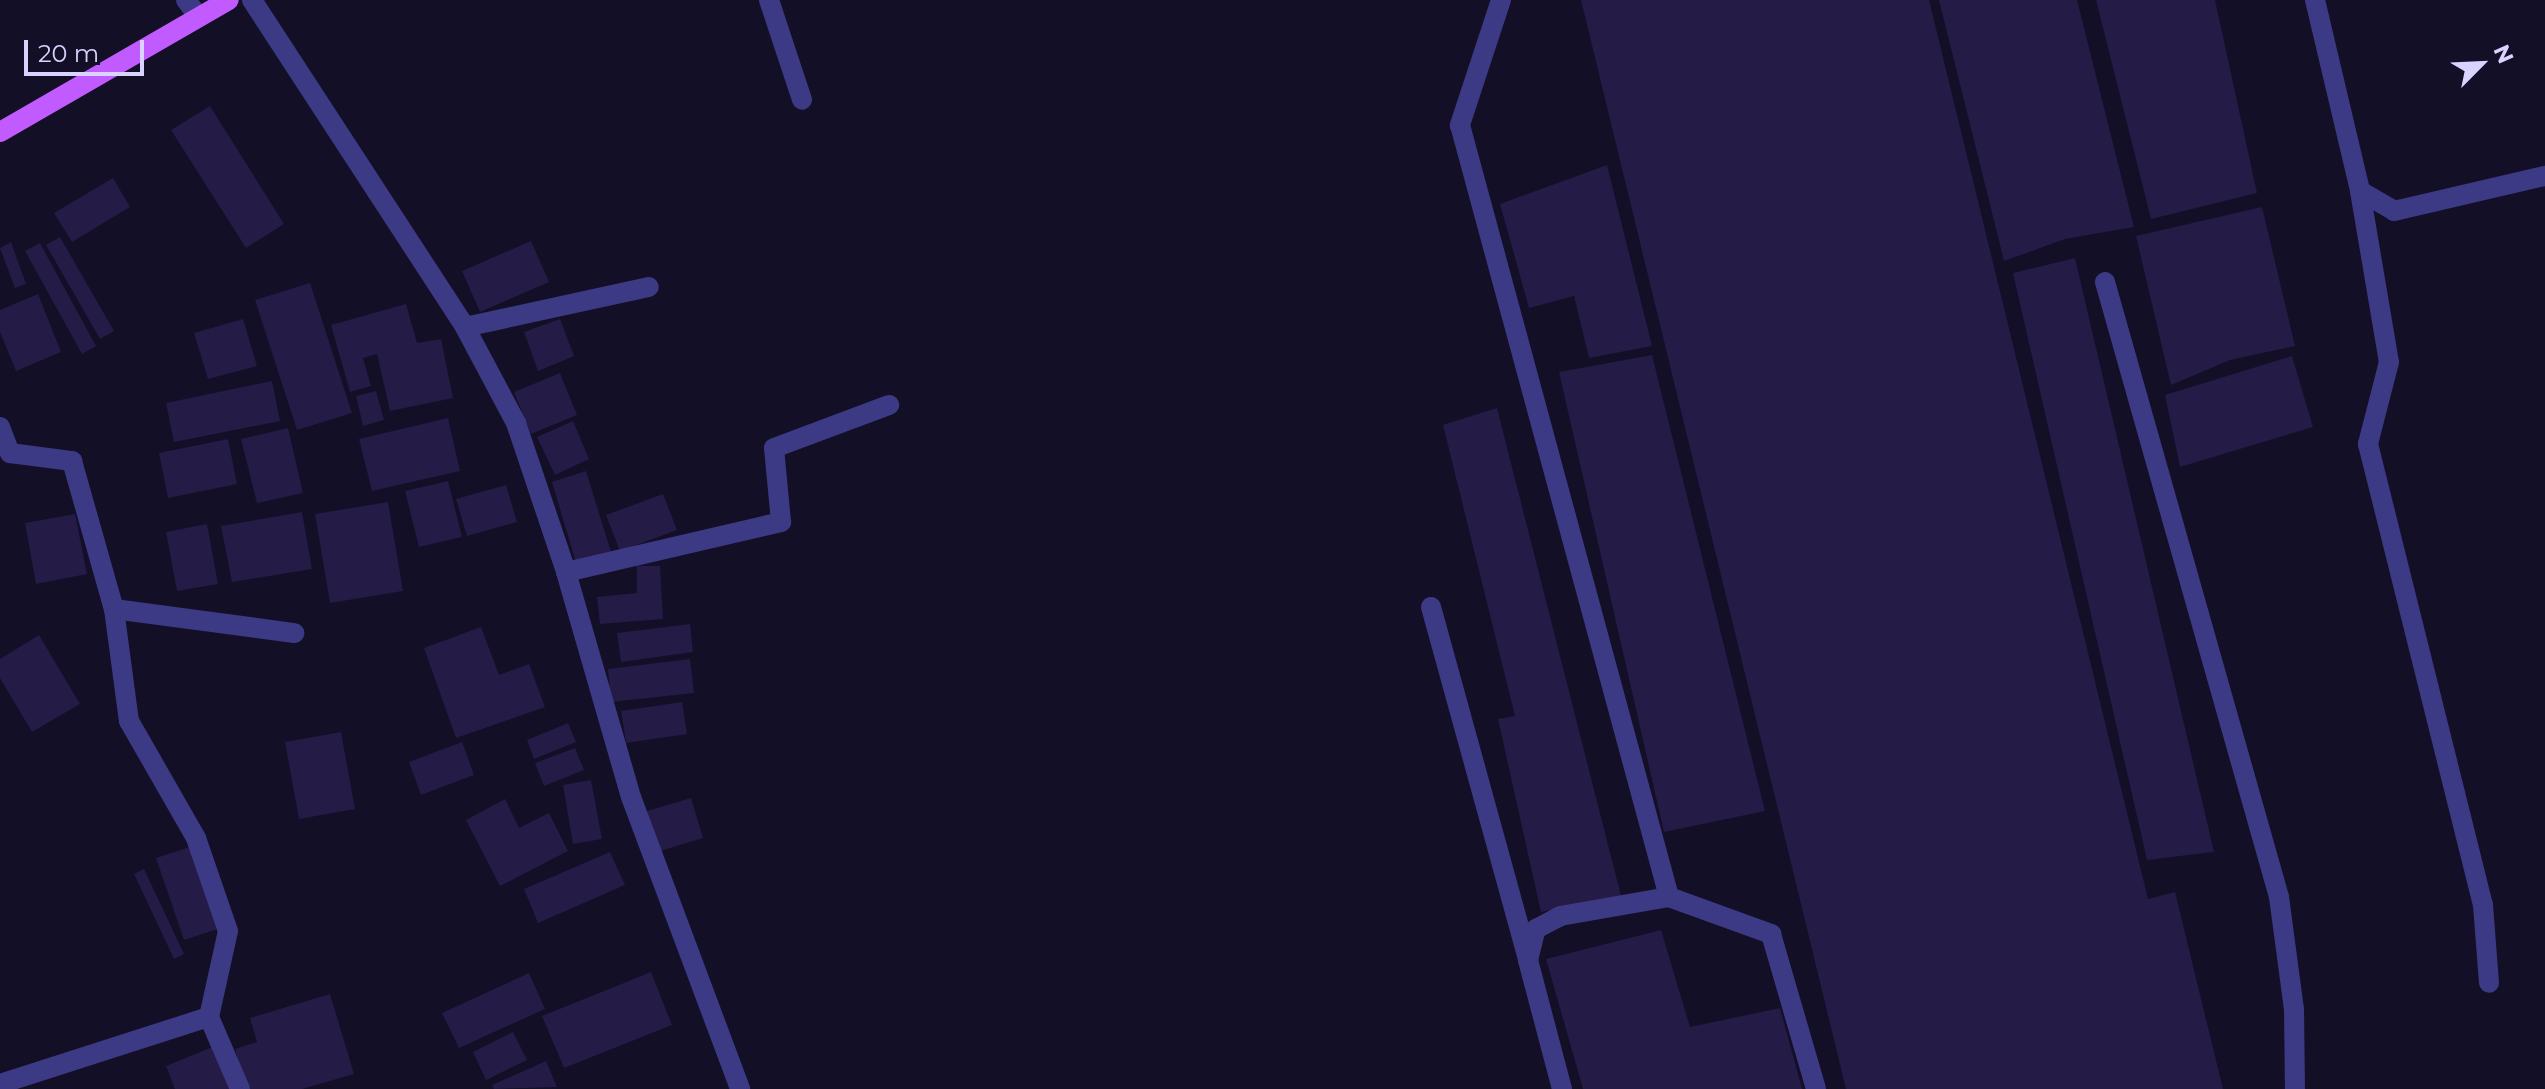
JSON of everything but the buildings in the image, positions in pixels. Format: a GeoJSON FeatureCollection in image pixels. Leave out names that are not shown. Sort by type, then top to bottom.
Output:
{"type":"FeatureCollection","features":[{"type":"Feature","properties":{"kind":"main road"},"geometry":{"type":"LineString","coordinates":[[0,132],[229,0]]}},
{"type":"Feature","properties":{"kind":"street"},"geometry":{"type":"LineString","coordinates":[[186,0],[199,17]]}},
{"type":"Feature","properties":{"kind":"street"},"geometry":{"type":"LineString","coordinates":[[252,0],[465,327],[516,423],[566,572],[631,797],[740,1089]]}},
{"type":"Feature","properties":{"kind":"street"},"geometry":{"type":"LineString","coordinates":[[769,0],[802,100]]}},
{"type":"Feature","properties":{"kind":"street"},"geometry":{"type":"LineString","coordinates":[[1501,0],[1460,125],[1669,897]]}},
{"type":"Feature","properties":{"kind":"street"},"geometry":{"type":"LineString","coordinates":[[2315,0],[2360,191],[2389,362],[2368,444],[2483,905],[2489,983]]}},
{"type":"Feature","properties":{"kind":"street"},"geometry":{"type":"LineString","coordinates":[[2360,191],[2394,211],[2545,176]]}},
{"type":"Feature","properties":{"kind":"street"},"geometry":{"type":"LineString","coordinates":[[2105,282],[2279,897],[2294,1009],[2295,1089]]}},
{"type":"Feature","properties":{"kind":"street"},"geometry":{"type":"LineString","coordinates":[[465,327],[649,287]]}},
{"type":"Feature","properties":{"kind":"street"},"geometry":{"type":"LineString","coordinates":[[566,572],[781,522],[774,448],[889,405]]}},
{"type":"Feature","properties":{"kind":"street"},"geometry":{"type":"LineString","coordinates":[[0,427],[10,453],[72,461],[114,609],[129,721],[196,838],[228,931],[209,1017],[240,1089]]}},
{"type":"Feature","properties":{"kind":"street"},"geometry":{"type":"LineString","coordinates":[[1431,607],[1562,1089]]}},
{"type":"Feature","properties":{"kind":"street"},"geometry":{"type":"LineString","coordinates":[[114,609],[294,633]]}},
{"type":"Feature","properties":{"kind":"street"},"geometry":{"type":"LineString","coordinates":[[1528,960],[1536,929],[1548,921],[1669,897],[1771,934],[1816,1089]]}},
{"type":"Feature","properties":{"kind":"street"},"geometry":{"type":"LineString","coordinates":[[0,1084],[209,1017]]}}]}
